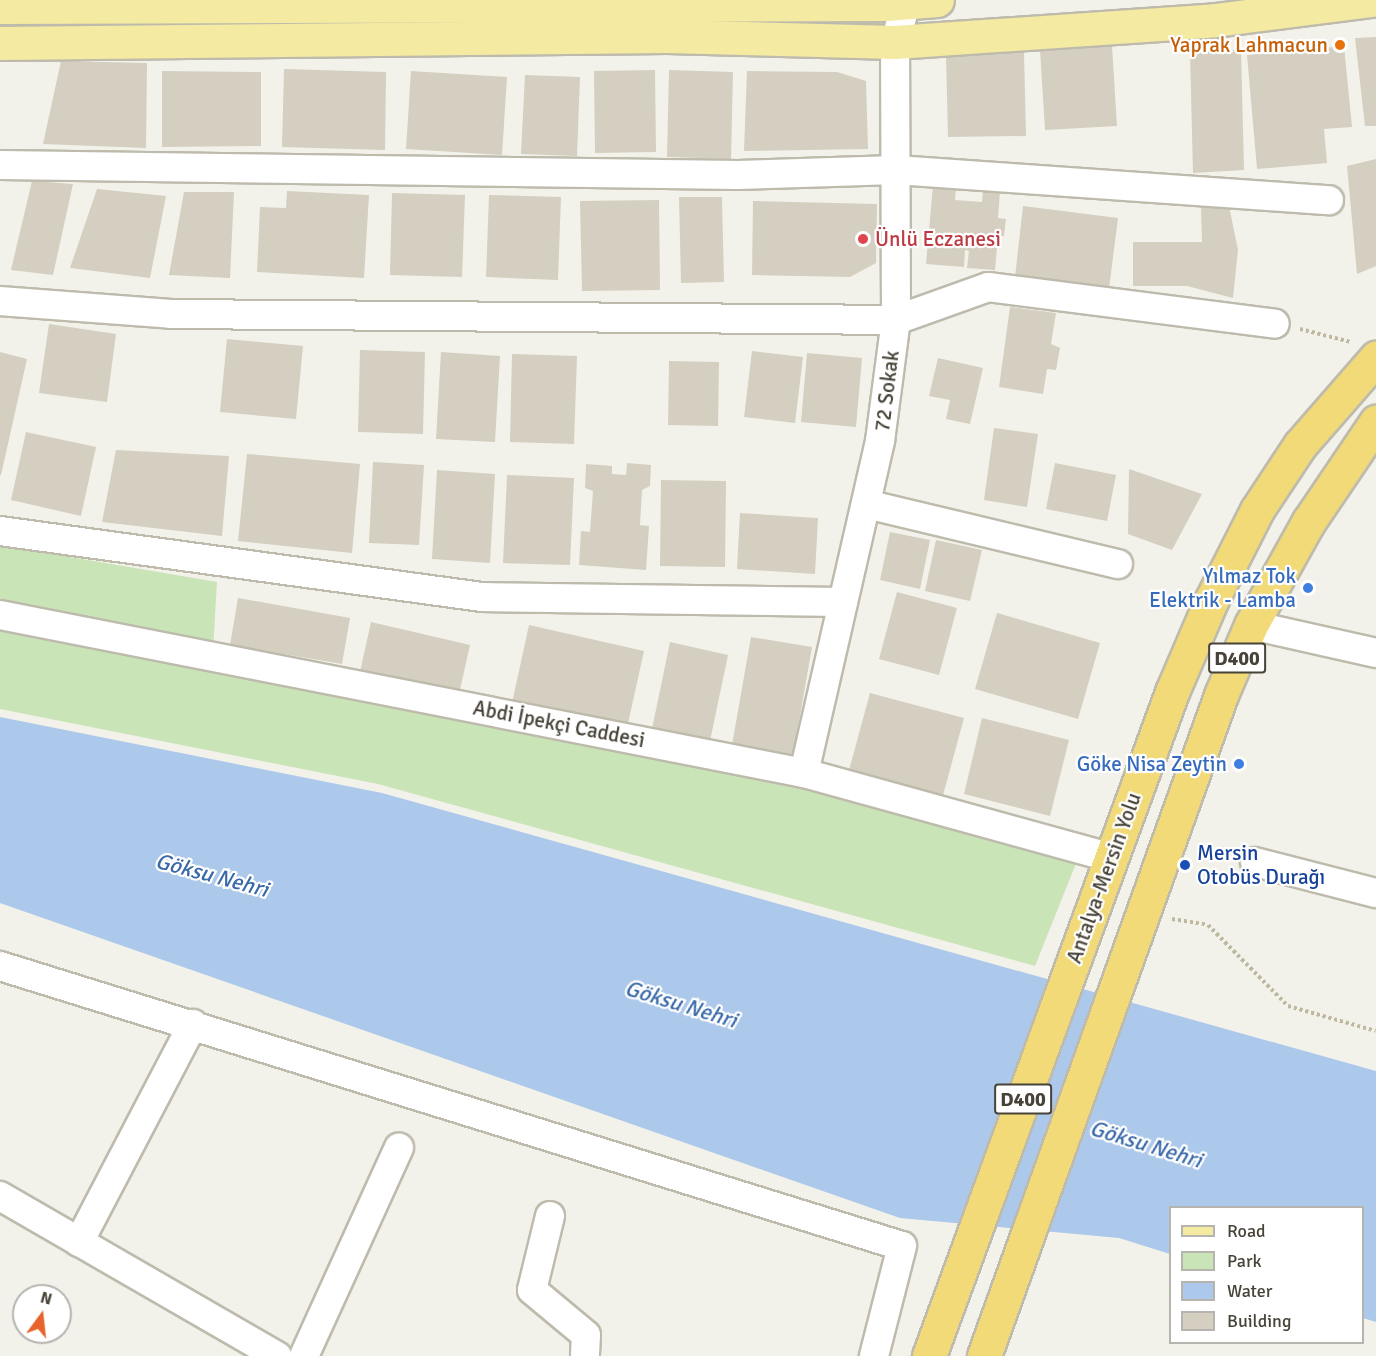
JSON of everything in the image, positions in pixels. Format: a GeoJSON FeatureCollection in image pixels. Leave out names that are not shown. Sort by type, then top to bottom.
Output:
{"type":"FeatureCollection","features":[{"type":"Feature","properties":{"kind":"highway","name":"Antalya-Mersin Yolu"},"geometry":{"type":"LineString","coordinates":[[929,1356],[1172,692],[1211,601],[1257,510],[1367,351]]}},
{"type":"Feature","properties":{"kind":"highway","name":"D400"},"geometry":{"type":"LineString","coordinates":[[984,1356],[1221,695],[1251,625],[1309,522],[1376,422]]}},
{"type":"Feature","properties":{"kind":"main road"},"geometry":{"type":"LineString","coordinates":[[1,48],[667,36],[895,42],[1260,8],[1372,0]]}},
{"type":"Feature","properties":{"kind":"main road"},"geometry":{"type":"LineString","coordinates":[[7,5],[917,1]]}},
{"type":"Feature","properties":{"kind":"street","name":"72 Sokak"},"geometry":{"type":"LineString","coordinates":[[804,772],[880,441],[896,320],[895,42],[917,1]]}},
{"type":"Feature","properties":{"kind":"street"},"geometry":{"type":"LineString","coordinates":[[1,48],[7,5]]}},
{"type":"Feature","properties":{"kind":"street"},"geometry":{"type":"LineString","coordinates":[[0,165],[738,175],[896,170],[1329,200]]}},
{"type":"Feature","properties":{"kind":"street"},"geometry":{"type":"LineString","coordinates":[[0,301],[171,314],[896,320],[988,287],[1275,324]]}},
{"type":"Feature","properties":{"kind":"street"},"geometry":{"type":"LineString","coordinates":[[866,504],[1118,564]]}},
{"type":"Feature","properties":{"kind":"street"},"geometry":{"type":"LineString","coordinates":[[0,531],[483,597],[843,602]]}},
{"type":"Feature","properties":{"kind":"street","name":"Abdi İpekçi Caddesi"},"geometry":{"type":"LineString","coordinates":[[0,615],[804,772],[1112,858]]}},
{"type":"Feature","properties":{"kind":"street"},"geometry":{"type":"LineString","coordinates":[[1251,625],[1376,654]]}},
{"type":"Feature","properties":{"kind":"street"},"geometry":{"type":"LineString","coordinates":[[1255,862],[1376,893]]}},
{"type":"Feature","properties":{"kind":"street"},"geometry":{"type":"LineString","coordinates":[[0,966],[193,1024],[902,1246],[874,1356]]}},
{"type":"Feature","properties":{"kind":"street"},"geometry":{"type":"LineString","coordinates":[[79,1242],[193,1024]]}},
{"type":"Feature","properties":{"kind":"street"},"geometry":{"type":"LineString","coordinates":[[304,1356],[399,1148]]}},
{"type":"Feature","properties":{"kind":"street"},"geometry":{"type":"LineString","coordinates":[[0,1196],[277,1356]]}},
{"type":"Feature","properties":{"kind":"street"},"geometry":{"type":"LineString","coordinates":[[550,1215],[532,1290],[586,1335],[585,1356]]}},
{"type":"Feature","properties":{"kind":"path"},"geometry":{"type":"LineString","coordinates":[[1275,324],[1367,351]]}},
{"type":"Feature","properties":{"kind":"path"},"geometry":{"type":"LineString","coordinates":[[1208,924],[1288,1006],[1376,1031]]}},
{"type":"Feature","properties":{"kind":"green space"},"geometry":{"type":"Polygon","coordinates":[[[0,545],[217,582],[212,668],[696,761],[1077,861],[1035,966],[378,784],[0,709],[0,545]]]}},
{"type":"Feature","properties":{"kind":"water","name":"Göksu Nehri"},"geometry":{"type":"Polygon","coordinates":[[[0,717],[382,793],[1376,1071],[1376,1322],[1364,1318],[1364,1206],[1169,1206],[1169,1254],[1119,1238],[900,1218],[0,903],[0,717]]]}},
{"type":"Feature","properties":{"kind":"building"},"geometry":{"type":"Polygon","coordinates":[[[1376,37],[1376,126],[1365,126],[1355,38],[1376,37]]]}},
{"type":"Feature","properties":{"kind":"building"},"geometry":{"type":"Polygon","coordinates":[[[1112,46],[1117,126],[1045,130],[1040,50],[1112,46]]]}},
{"type":"Feature","properties":{"kind":"building"},"geometry":{"type":"Polygon","coordinates":[[[1344,46],[1352,127],[1324,129],[1327,163],[1257,169],[1247,55],[1344,46]]]}},
{"type":"Feature","properties":{"kind":"building"},"geometry":{"type":"Polygon","coordinates":[[[1241,49],[1244,170],[1193,173],[1190,53],[1241,49]]]}},
{"type":"Feature","properties":{"kind":"building"},"geometry":{"type":"Polygon","coordinates":[[[1024,52],[1026,136],[948,137],[946,54],[1024,52]]]}},
{"type":"Feature","properties":{"kind":"building"},"geometry":{"type":"Polygon","coordinates":[[[61,61],[147,63],[146,148],[43,144],[61,61]]]}},
{"type":"Feature","properties":{"kind":"building"},"geometry":{"type":"Polygon","coordinates":[[[284,69],[386,72],[385,150],[282,147],[284,69]]]}},
{"type":"Feature","properties":{"kind":"building"},"geometry":{"type":"Polygon","coordinates":[[[655,70],[656,152],[595,153],[594,71],[655,70]]]}},
{"type":"Feature","properties":{"kind":"building"},"geometry":{"type":"Polygon","coordinates":[[[669,70],[733,72],[731,159],[667,157],[669,70]]]}},
{"type":"Feature","properties":{"kind":"building"},"geometry":{"type":"Polygon","coordinates":[[[162,71],[261,72],[261,146],[162,147],[162,71]]]}},
{"type":"Feature","properties":{"kind":"building"},"geometry":{"type":"Polygon","coordinates":[[[411,71],[507,77],[502,155],[406,149],[411,71]]]}},
{"type":"Feature","properties":{"kind":"building"},"geometry":{"type":"Polygon","coordinates":[[[747,71],[837,72],[866,81],[868,149],[744,151],[747,71]]]}},
{"type":"Feature","properties":{"kind":"building"},"geometry":{"type":"Polygon","coordinates":[[[525,75],[580,77],[577,156],[521,154],[525,75]]]}},
{"type":"Feature","properties":{"kind":"building"},"geometry":{"type":"Polygon","coordinates":[[[1376,159],[1376,266],[1357,274],[1347,166],[1376,159]]]}},
{"type":"Feature","properties":{"kind":"building"},"geometry":{"type":"Polygon","coordinates":[[[32,181],[73,184],[53,275],[11,270],[32,181]]]}},
{"type":"Feature","properties":{"kind":"building"},"geometry":{"type":"Polygon","coordinates":[[[933,185],[956,187],[955,200],[982,202],[983,189],[1000,191],[998,218],[1006,219],[1004,236],[998,236],[995,270],[967,268],[969,251],[965,250],[964,267],[926,264],[933,185]]]}},
{"type":"Feature","properties":{"kind":"building"},"geometry":{"type":"Polygon","coordinates":[[[97,189],[166,196],[150,278],[70,268],[97,189]]]}},
{"type":"Feature","properties":{"kind":"building"},"geometry":{"type":"Polygon","coordinates":[[[287,191],[369,195],[364,278],[257,272],[260,207],[286,208],[287,191]]]}},
{"type":"Feature","properties":{"kind":"building"},"geometry":{"type":"Polygon","coordinates":[[[184,192],[234,192],[230,278],[169,275],[184,192]]]}},
{"type":"Feature","properties":{"kind":"building"},"geometry":{"type":"Polygon","coordinates":[[[392,193],[465,195],[462,277],[390,275],[392,193]]]}},
{"type":"Feature","properties":{"kind":"building"},"geometry":{"type":"Polygon","coordinates":[[[489,195],[561,197],[558,280],[486,277],[489,195]]]}},
{"type":"Feature","properties":{"kind":"building"},"geometry":{"type":"Polygon","coordinates":[[[679,197],[722,197],[724,282],[681,283],[679,197]]]}},
{"type":"Feature","properties":{"kind":"building"},"geometry":{"type":"Polygon","coordinates":[[[659,200],[660,290],[582,291],[580,201],[659,200]]]}},
{"type":"Feature","properties":{"kind":"building"},"geometry":{"type":"Polygon","coordinates":[[[753,201],[877,204],[876,263],[850,277],[752,275],[753,201]]]}},
{"type":"Feature","properties":{"kind":"building"},"geometry":{"type":"Polygon","coordinates":[[[1023,206],[1118,218],[1109,289],[1015,277],[1023,206]]]}},
{"type":"Feature","properties":{"kind":"building"},"geometry":{"type":"Polygon","coordinates":[[[1229,206],[1238,250],[1233,298],[1187,286],[1133,286],[1133,242],[1202,242],[1201,208],[1229,206]]]}},
{"type":"Feature","properties":{"kind":"building"},"geometry":{"type":"Polygon","coordinates":[[[1010,307],[1056,313],[1051,344],[1060,348],[1056,370],[1047,369],[1043,394],[999,387],[1010,307]]]}},
{"type":"Feature","properties":{"kind":"building"},"geometry":{"type":"Polygon","coordinates":[[[49,324],[116,334],[107,402],[39,393],[49,324]]]}},
{"type":"Feature","properties":{"kind":"building"},"geometry":{"type":"Polygon","coordinates":[[[227,339],[303,346],[296,419],[220,412],[227,339]]]}},
{"type":"Feature","properties":{"kind":"building"},"geometry":{"type":"Polygon","coordinates":[[[360,350],[425,352],[423,434],[358,432],[360,350]]]}},
{"type":"Feature","properties":{"kind":"building"},"geometry":{"type":"Polygon","coordinates":[[[752,351],[803,357],[795,423],[744,417],[752,351]]]}},
{"type":"Feature","properties":{"kind":"building"},"geometry":{"type":"Polygon","coordinates":[[[0,352],[27,359],[1,475],[0,475],[0,352]]]}},
{"type":"Feature","properties":{"kind":"building"},"geometry":{"type":"Polygon","coordinates":[[[441,352],[500,356],[495,442],[436,439],[441,352]]]}},
{"type":"Feature","properties":{"kind":"building"},"geometry":{"type":"Polygon","coordinates":[[[807,353],[862,358],[856,427],[801,422],[807,353]]]}},
{"type":"Feature","properties":{"kind":"building"},"geometry":{"type":"Polygon","coordinates":[[[512,354],[577,356],[574,444],[510,442],[512,354]]]}},
{"type":"Feature","properties":{"kind":"building"},"geometry":{"type":"Polygon","coordinates":[[[938,358],[983,368],[970,424],[946,419],[950,400],[929,396],[938,358]]]}},
{"type":"Feature","properties":{"kind":"building"},"geometry":{"type":"Polygon","coordinates":[[[669,361],[719,362],[718,426],[668,425],[669,361]]]}},
{"type":"Feature","properties":{"kind":"building"},"geometry":{"type":"Polygon","coordinates":[[[994,428],[1038,434],[1027,507],[984,500],[994,428]]]}},
{"type":"Feature","properties":{"kind":"building"},"geometry":{"type":"Polygon","coordinates":[[[26,432],[96,447],[81,516],[11,500],[26,432]]]}},
{"type":"Feature","properties":{"kind":"building"},"geometry":{"type":"Polygon","coordinates":[[[116,450],[229,456],[222,536],[102,522],[116,450]]]}},
{"type":"Feature","properties":{"kind":"building"},"geometry":{"type":"Polygon","coordinates":[[[247,454],[360,464],[352,553],[238,541],[247,454]]]}},
{"type":"Feature","properties":{"kind":"building"},"geometry":{"type":"Polygon","coordinates":[[[373,462],[424,465],[419,545],[369,543],[373,462]]]}},
{"type":"Feature","properties":{"kind":"building"},"geometry":{"type":"Polygon","coordinates":[[[627,463],[651,465],[650,486],[642,490],[640,525],[649,526],[646,570],[579,565],[581,531],[590,532],[593,491],[585,488],[586,464],[612,466],[612,474],[626,475],[627,463]]]}},
{"type":"Feature","properties":{"kind":"building"},"geometry":{"type":"Polygon","coordinates":[[[1055,463],[1116,475],[1107,521],[1046,509],[1055,463]]]}},
{"type":"Feature","properties":{"kind":"building"},"geometry":{"type":"Polygon","coordinates":[[[1129,469],[1202,494],[1172,550],[1128,534],[1129,469]]]}},
{"type":"Feature","properties":{"kind":"building"},"geometry":{"type":"Polygon","coordinates":[[[437,470],[495,474],[490,563],[432,559],[437,470]]]}},
{"type":"Feature","properties":{"kind":"building"},"geometry":{"type":"Polygon","coordinates":[[[507,475],[574,478],[570,565],[503,563],[507,475]]]}},
{"type":"Feature","properties":{"kind":"building"},"geometry":{"type":"Polygon","coordinates":[[[661,480],[726,481],[725,567],[660,566],[661,480]]]}},
{"type":"Feature","properties":{"kind":"building"},"geometry":{"type":"Polygon","coordinates":[[[740,513],[818,518],[815,574],[737,569],[740,513]]]}},
{"type":"Feature","properties":{"kind":"building"},"geometry":{"type":"Polygon","coordinates":[[[890,532],[930,540],[920,589],[880,580],[890,532]]]}},
{"type":"Feature","properties":{"kind":"building"},"geometry":{"type":"Polygon","coordinates":[[[936,540],[982,550],[970,601],[925,591],[936,540]]]}},
{"type":"Feature","properties":{"kind":"building"},"geometry":{"type":"Polygon","coordinates":[[[897,592],[957,608],[939,675],[879,659],[897,592]]]}},
{"type":"Feature","properties":{"kind":"building"},"geometry":{"type":"Polygon","coordinates":[[[238,598],[350,618],[342,664],[230,645],[238,598]]]}},
{"type":"Feature","properties":{"kind":"building"},"geometry":{"type":"Polygon","coordinates":[[[997,613],[1100,643],[1078,719],[975,689],[997,613]]]}},
{"type":"Feature","properties":{"kind":"building"},"geometry":{"type":"Polygon","coordinates":[[[371,622],[470,645],[459,694],[360,672],[371,622]]]}},
{"type":"Feature","properties":{"kind":"building"},"geometry":{"type":"Polygon","coordinates":[[[529,625],[644,651],[627,728],[512,703],[529,625]]]}},
{"type":"Feature","properties":{"kind":"building"},"geometry":{"type":"Polygon","coordinates":[[[751,637],[812,647],[793,756],[732,745],[751,637]]]}},
{"type":"Feature","properties":{"kind":"building"},"geometry":{"type":"Polygon","coordinates":[[[670,642],[728,655],[710,741],[652,729],[670,642]]]}},
{"type":"Feature","properties":{"kind":"building"},"geometry":{"type":"Polygon","coordinates":[[[870,693],[964,718],[942,799],[848,774],[870,693]]]}},
{"type":"Feature","properties":{"kind":"building"},"geometry":{"type":"Polygon","coordinates":[[[982,718],[1069,740],[1050,816],[964,794],[982,718]]]}},
{"type":"Feature","properties":{"kind":"place","name":"Yaprak Lahmacun"},"geometry":{"type":"Point","coordinates":[1340,45]}},
{"type":"Feature","properties":{"kind":"place","name":"Ünlü Eczanesi"},"geometry":{"type":"Point","coordinates":[863,239]}},
{"type":"Feature","properties":{"kind":"place","name":"Yılmaz Tok Elektrik - Lamba"},"geometry":{"type":"Point","coordinates":[1308,588]}},
{"type":"Feature","properties":{"kind":"place","name":"Göke Nisa Zeytin"},"geometry":{"type":"Point","coordinates":[1239,764]}},
{"type":"Feature","properties":{"kind":"place","name":"Mersin Otobüs Durağı"},"geometry":{"type":"Point","coordinates":[1185,865]}}]}
